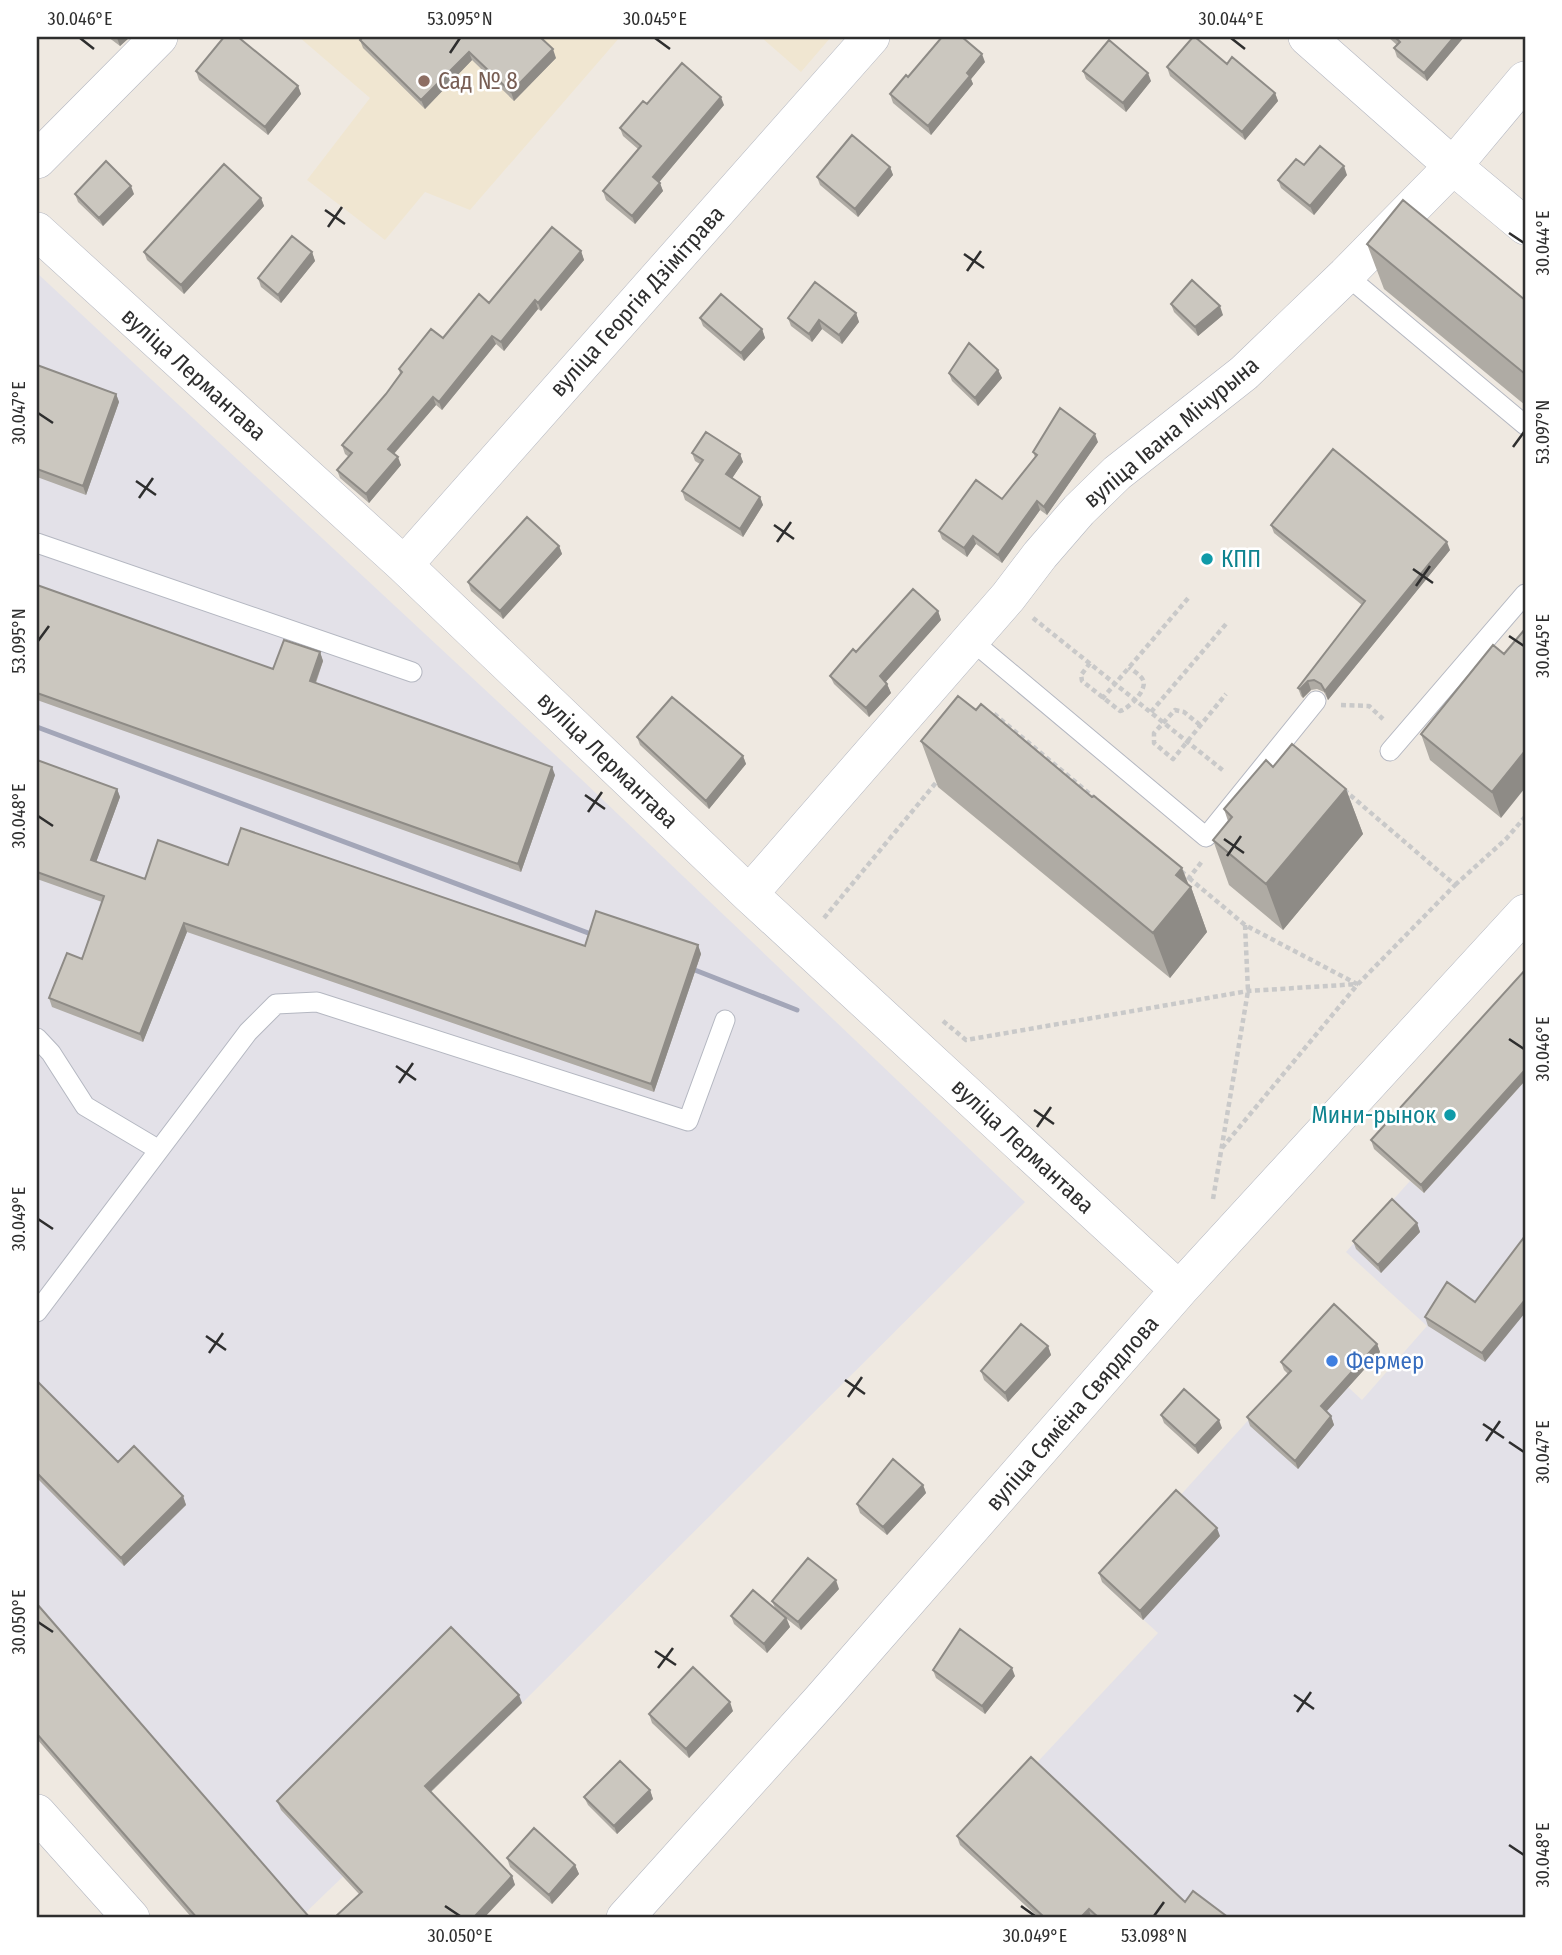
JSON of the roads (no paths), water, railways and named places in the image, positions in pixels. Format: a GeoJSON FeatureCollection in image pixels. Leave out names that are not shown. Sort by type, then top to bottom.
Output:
{"type":"FeatureCollection","features":[{"type":"Feature","properties":{"kind":"street"},"geometry":{"type":"LineString","coordinates":[[37,160],[159,37]]}},
{"type":"Feature","properties":{"kind":"street","name":"вуліца Георгія Дзімітрава"},"geometry":{"type":"LineString","coordinates":[[404,565],[871,37]]}},
{"type":"Feature","properties":{"kind":"street"},"geometry":{"type":"LineString","coordinates":[[1307,37],[1525,226]]}},
{"type":"Feature","properties":{"kind":"street","name":"вуліца Івана Мічурына"},"geometry":{"type":"LineString","coordinates":[[750,894],[971,640],[1079,510],[1117,473],[1244,373],[1346,275],[1453,166],[1525,80]]}},
{"type":"Feature","properties":{"kind":"street","name":"вуліца Лермантава"},"geometry":{"type":"LineString","coordinates":[[37,231],[404,565],[750,894],[1179,1290]]}},
{"type":"Feature","properties":{"kind":"street","name":"вуліца Сямёна Свярдлова"},"geometry":{"type":"LineString","coordinates":[[625,1918],[821,1700],[1179,1290],[1525,913]]}},
{"type":"Feature","properties":{"kind":"street"},"geometry":{"type":"LineString","coordinates":[[37,1813],[131,1918]]}},
{"type":"Feature","properties":{"kind":"lane"},"geometry":{"type":"LineString","coordinates":[[1346,275],[1525,425]]}},
{"type":"Feature","properties":{"kind":"lane"},"geometry":{"type":"LineString","coordinates":[[37,544],[412,672]]}},
{"type":"Feature","properties":{"kind":"lane"},"geometry":{"type":"LineString","coordinates":[[1395,744],[1525,594]]}},
{"type":"Feature","properties":{"kind":"lane"},"geometry":{"type":"LineString","coordinates":[[971,640],[1206,837],[1245,788],[1323,703]]}},
{"type":"Feature","properties":{"kind":"lane"},"geometry":{"type":"LineString","coordinates":[[37,1312],[248,1032],[276,1004],[317,1002],[688,1121],[725,1020]]}},
{"type":"Feature","properties":{"kind":"lane"},"geometry":{"type":"LineString","coordinates":[[37,1038],[51,1054],[85,1106],[159,1150]]}},
{"type":"Feature","properties":{"kind":"railway"},"geometry":{"type":"LineString","coordinates":[[37,727],[607,940]]}},
{"type":"Feature","properties":{"kind":"railway"},"geometry":{"type":"LineString","coordinates":[[677,963],[797,1010]]}},
{"type":"Feature","properties":{"kind":"place","name":"Сад № 8"},"geometry":{"type":"Point","coordinates":[424,81]}},
{"type":"Feature","properties":{"kind":"place","name":"КПП"},"geometry":{"type":"Point","coordinates":[1207,559]}},
{"type":"Feature","properties":{"kind":"place","name":"Мини-рынок"},"geometry":{"type":"Point","coordinates":[1450,1115]}},
{"type":"Feature","properties":{"kind":"place","name":"Фермер"},"geometry":{"type":"Point","coordinates":[1332,1361]}}]}
